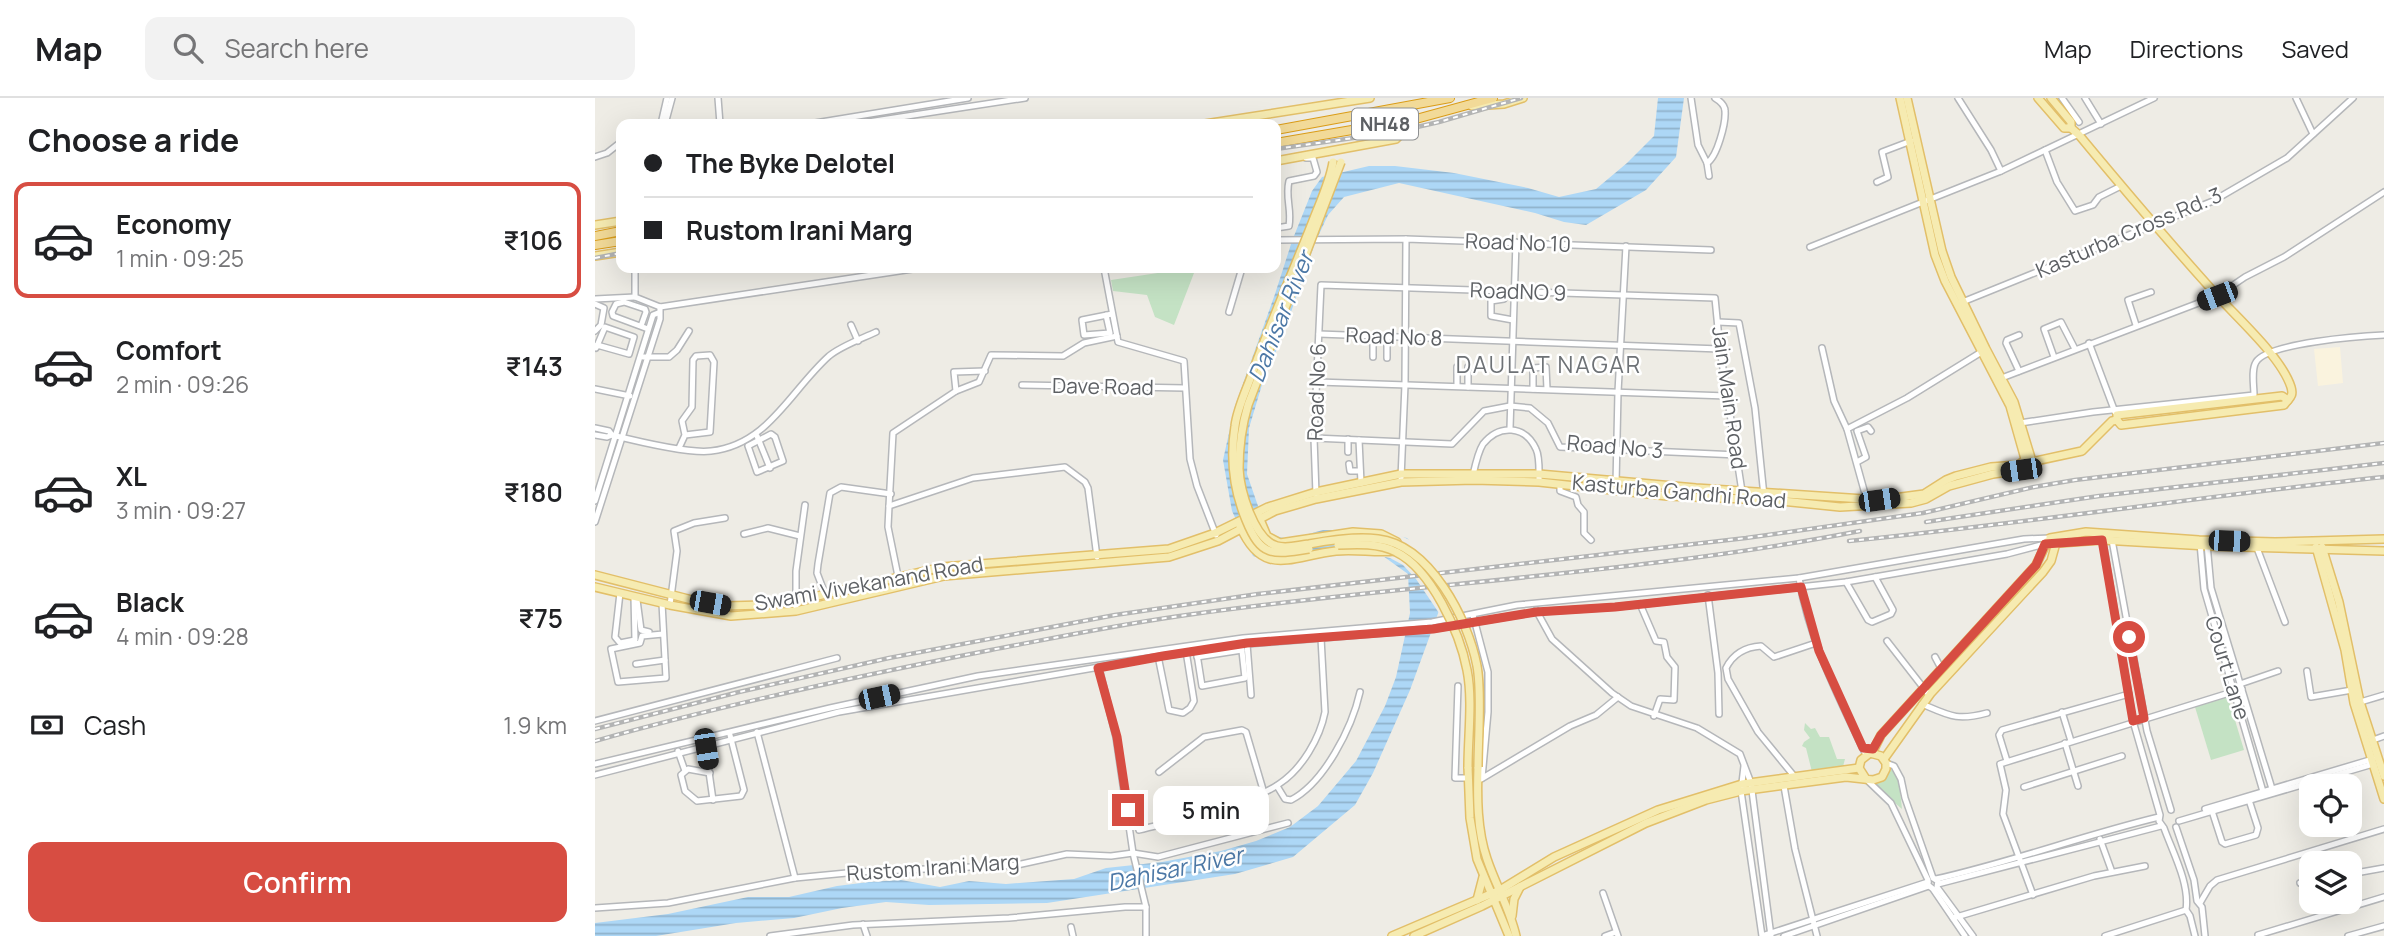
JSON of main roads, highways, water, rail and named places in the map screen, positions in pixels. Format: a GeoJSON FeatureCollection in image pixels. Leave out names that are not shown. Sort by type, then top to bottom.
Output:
{"type":"FeatureCollection","features":[{"type":"Feature","properties":{"kind":"highway","name":"NH48"},"geometry":{"type":"LineString","coordinates":[[1281,129],[1450,98]]}},
{"type":"Feature","properties":{"kind":"highway","name":"NH48"},"geometry":{"type":"LineString","coordinates":[[1281,142],[1416,119],[1493,98]]}},
{"type":"Feature","properties":{"kind":"highway"},"geometry":{"type":"LineString","coordinates":[[595,236],[616,233]]}},
{"type":"Feature","properties":{"kind":"highway"},"geometry":{"type":"LineString","coordinates":[[595,245],[616,242]]}},
{"type":"Feature","properties":{"kind":"main road"},"geometry":{"type":"LineString","coordinates":[[1237,119],[1370,98]]}},
{"type":"Feature","properties":{"kind":"main road"},"geometry":{"type":"LineString","coordinates":[[1466,106],[1504,104],[1523,98]]}},
{"type":"Feature","properties":{"kind":"main road"},"geometry":{"type":"LineString","coordinates":[[1900,98],[1926,201]]}},
{"type":"Feature","properties":{"kind":"main road"},"geometry":{"type":"LineString","coordinates":[[1907,98],[1935,254],[2019,423],[2028,461]]}},
{"type":"Feature","properties":{"kind":"main road"},"geometry":{"type":"LineString","coordinates":[[2038,98],[2064,128],[2071,128],[2071,121],[2050,98]]}},
{"type":"Feature","properties":{"kind":"main road"},"geometry":{"type":"LineString","coordinates":[[1281,161],[1396,139],[1416,119]]}},
{"type":"Feature","properties":{"kind":"main road","name":"Kasturba Gandhi Road"},"geometry":{"type":"LineString","coordinates":[[1539,478],[1560,483],[1674,486],[1816,499],[1840,507],[1868,503],[1911,503],[1926,499],[1947,483],[1992,471],[2021,470],[2028,461],[2082,451],[2116,415],[2121,425],[2284,405],[2292,396],[2290,386],[2270,354],[2071,128]]}},
{"type":"Feature","properties":{"kind":"main road"},"geometry":{"type":"LineString","coordinates":[[1346,149],[1337,162],[1274,311],[1235,424],[1234,471],[1241,508],[1254,540],[1262,547],[1283,552],[1366,544],[1396,551],[1410,561],[1442,603],[1458,639],[1467,670],[1469,818],[1477,859],[1492,897],[1508,920]]}},
{"type":"Feature","properties":{"kind":"main road"},"geometry":{"type":"LineString","coordinates":[[1334,151],[1337,162],[1248,405],[1243,423],[1239,470],[1247,506],[1259,533],[1276,546],[1369,538],[1397,542]]}},
{"type":"Feature","properties":{"kind":"main road"},"geometry":{"type":"LineString","coordinates":[[595,225],[616,222]]}},
{"type":"Feature","properties":{"kind":"main road"},"geometry":{"type":"LineString","coordinates":[[596,256],[616,253]]}},
{"type":"Feature","properties":{"kind":"main road","name":"Kasturba Gandhi Road"},"geometry":{"type":"LineString","coordinates":[[1262,514],[1316,495],[1401,478],[1539,478],[1616,485],[1672,496],[1743,494]]}},
{"type":"Feature","properties":{"kind":"main road"},"geometry":{"type":"LineString","coordinates":[[1672,496],[1674,486]]}},
{"type":"Feature","properties":{"kind":"main road"},"geometry":{"type":"LineString","coordinates":[[1262,514],[1267,537],[1280,543],[1353,533],[1381,534],[1422,559],[1451,599],[1478,668],[1479,822],[1486,858],[1515,936]]}},
{"type":"Feature","properties":{"kind":"main road","name":"Swami Vivekanand Road"},"geometry":{"type":"LineString","coordinates":[[595,587],[663,604],[731,616],[796,611],[899,582],[1097,558],[1169,557],[1216,537],[1227,536],[1240,525],[1262,514]]}},
{"type":"Feature","properties":{"kind":"main road"},"geometry":{"type":"LineString","coordinates":[[1240,525],[1255,551],[1274,560],[1333,551],[1396,551]]}},
{"type":"Feature","properties":{"kind":"main road","name":"Swami Vivekanand Road"},"geometry":{"type":"LineString","coordinates":[[1216,537],[1225,527],[1240,525]]}},
{"type":"Feature","properties":{"kind":"main road"},"geometry":{"type":"LineString","coordinates":[[2050,542],[2102,536],[2257,548],[2384,551]]}},
{"type":"Feature","properties":{"kind":"main road"},"geometry":{"type":"LineString","coordinates":[[2203,543],[2384,539]]}},
{"type":"Feature","properties":{"kind":"main road"},"geometry":{"type":"LineString","coordinates":[[2317,540],[2345,650],[2352,690],[2373,740],[2384,799]]}},
{"type":"Feature","properties":{"kind":"main road"},"geometry":{"type":"LineString","coordinates":[[1493,875],[1503,883],[1514,880],[1571,849],[1641,817],[1724,788],[1784,786],[1846,776],[1873,780],[1882,777],[1886,769],[1885,761],[1922,704],[1926,692],[1942,670],[2036,565],[2050,542]]}},
{"type":"Feature","properties":{"kind":"main road"},"geometry":{"type":"LineString","coordinates":[[1866,779],[1859,768],[1861,760],[1881,735],[2043,572],[2051,561],[2050,542]]}},
{"type":"Feature","properties":{"kind":"main road"},"geometry":{"type":"LineString","coordinates":[[2319,550],[2342,614],[2357,703],[2384,776]]}},
{"type":"Feature","properties":{"kind":"main road"},"geometry":{"type":"LineString","coordinates":[[2036,565],[2043,572]]}},
{"type":"Feature","properties":{"kind":"main road","name":"Swami Vivekanand Road"},"geometry":{"type":"LineString","coordinates":[[595,575],[727,606],[796,601],[825,594],[862,591]]}},
{"type":"Feature","properties":{"kind":"main road"},"geometry":{"type":"LineString","coordinates":[[1869,751],[1885,761]]}},
{"type":"Feature","properties":{"kind":"main road"},"geometry":{"type":"LineString","coordinates":[[1751,786],[1794,776],[1859,768]]}},
{"type":"Feature","properties":{"kind":"main road"},"geometry":{"type":"LineString","coordinates":[[1413,936],[1428,933],[1480,903],[1520,887],[1646,823],[1742,787]]}},
{"type":"Feature","properties":{"kind":"main road"},"geometry":{"type":"LineString","coordinates":[[1480,903],[1483,875]]}},
{"type":"Feature","properties":{"kind":"main road"},"geometry":{"type":"LineString","coordinates":[[1501,893],[1514,880]]}},
{"type":"Feature","properties":{"kind":"main road"},"geometry":{"type":"LineString","coordinates":[[1509,936],[1508,920],[1520,887]]}},
{"type":"Feature","properties":{"kind":"main road"},"geometry":{"type":"LineString","coordinates":[[1392,936],[1480,903],[1508,920]]}},
{"type":"Feature","properties":{"kind":"water","name":"Dahisar River"},"geometry":{"type":"Polygon","coordinates":[[[1658,98],[1684,98],[1676,157],[1646,190],[1586,225],[1399,183],[1344,197],[1328,215],[1315,243],[1282,338],[1264,378],[1249,428],[1247,474],[1268,535],[1290,539],[1323,530],[1373,530],[1407,538],[1433,569],[1440,608],[1410,690],[1373,773],[1355,805],[1293,857],[1235,874],[1047,903],[929,905],[886,902],[794,918],[736,923],[656,936],[595,936],[595,923],[668,914],[748,897],[789,897],[869,882],[901,880],[940,887],[969,881],[1006,884],[1074,879],[1106,868],[1162,862],[1221,851],[1256,841],[1290,827],[1318,806],[1356,761],[1385,706],[1396,677],[1410,613],[1408,574],[1383,556],[1356,554],[1280,564],[1253,556],[1232,511],[1223,460],[1235,406],[1312,191],[1322,177],[1369,166],[1395,166],[1454,173],[1559,197],[1596,189],[1654,136],[1658,98]]]}},
{"type":"Feature","properties":{"kind":"railway"},"geometry":{"type":"LineString","coordinates":[[1281,148],[1395,132],[1521,98]]}},
{"type":"Feature","properties":{"kind":"railway"},"geometry":{"type":"LineString","coordinates":[[595,258],[616,254]]}},
{"type":"Feature","properties":{"kind":"railway"},"geometry":{"type":"LineString","coordinates":[[595,729],[739,692],[889,658],[1115,615],[1258,594],[1746,538],[1923,513],[2075,480],[2384,443]]}},
{"type":"Feature","properties":{"kind":"railway"},"geometry":{"type":"LineString","coordinates":[[1926,522],[2099,496],[2384,463]]}},
{"type":"Feature","properties":{"kind":"railway"},"geometry":{"type":"LineString","coordinates":[[1849,541],[2384,477]]}},
{"type":"Feature","properties":{"kind":"railway"},"geometry":{"type":"LineString","coordinates":[[595,741],[842,680],[1093,630],[1277,603],[1694,558],[1860,531]]}},
{"type":"Feature","properties":{"kind":"district","name":"DAULAT NAGAR"},"geometry":{"type":"Point","coordinates":[1549,365]}}]}
